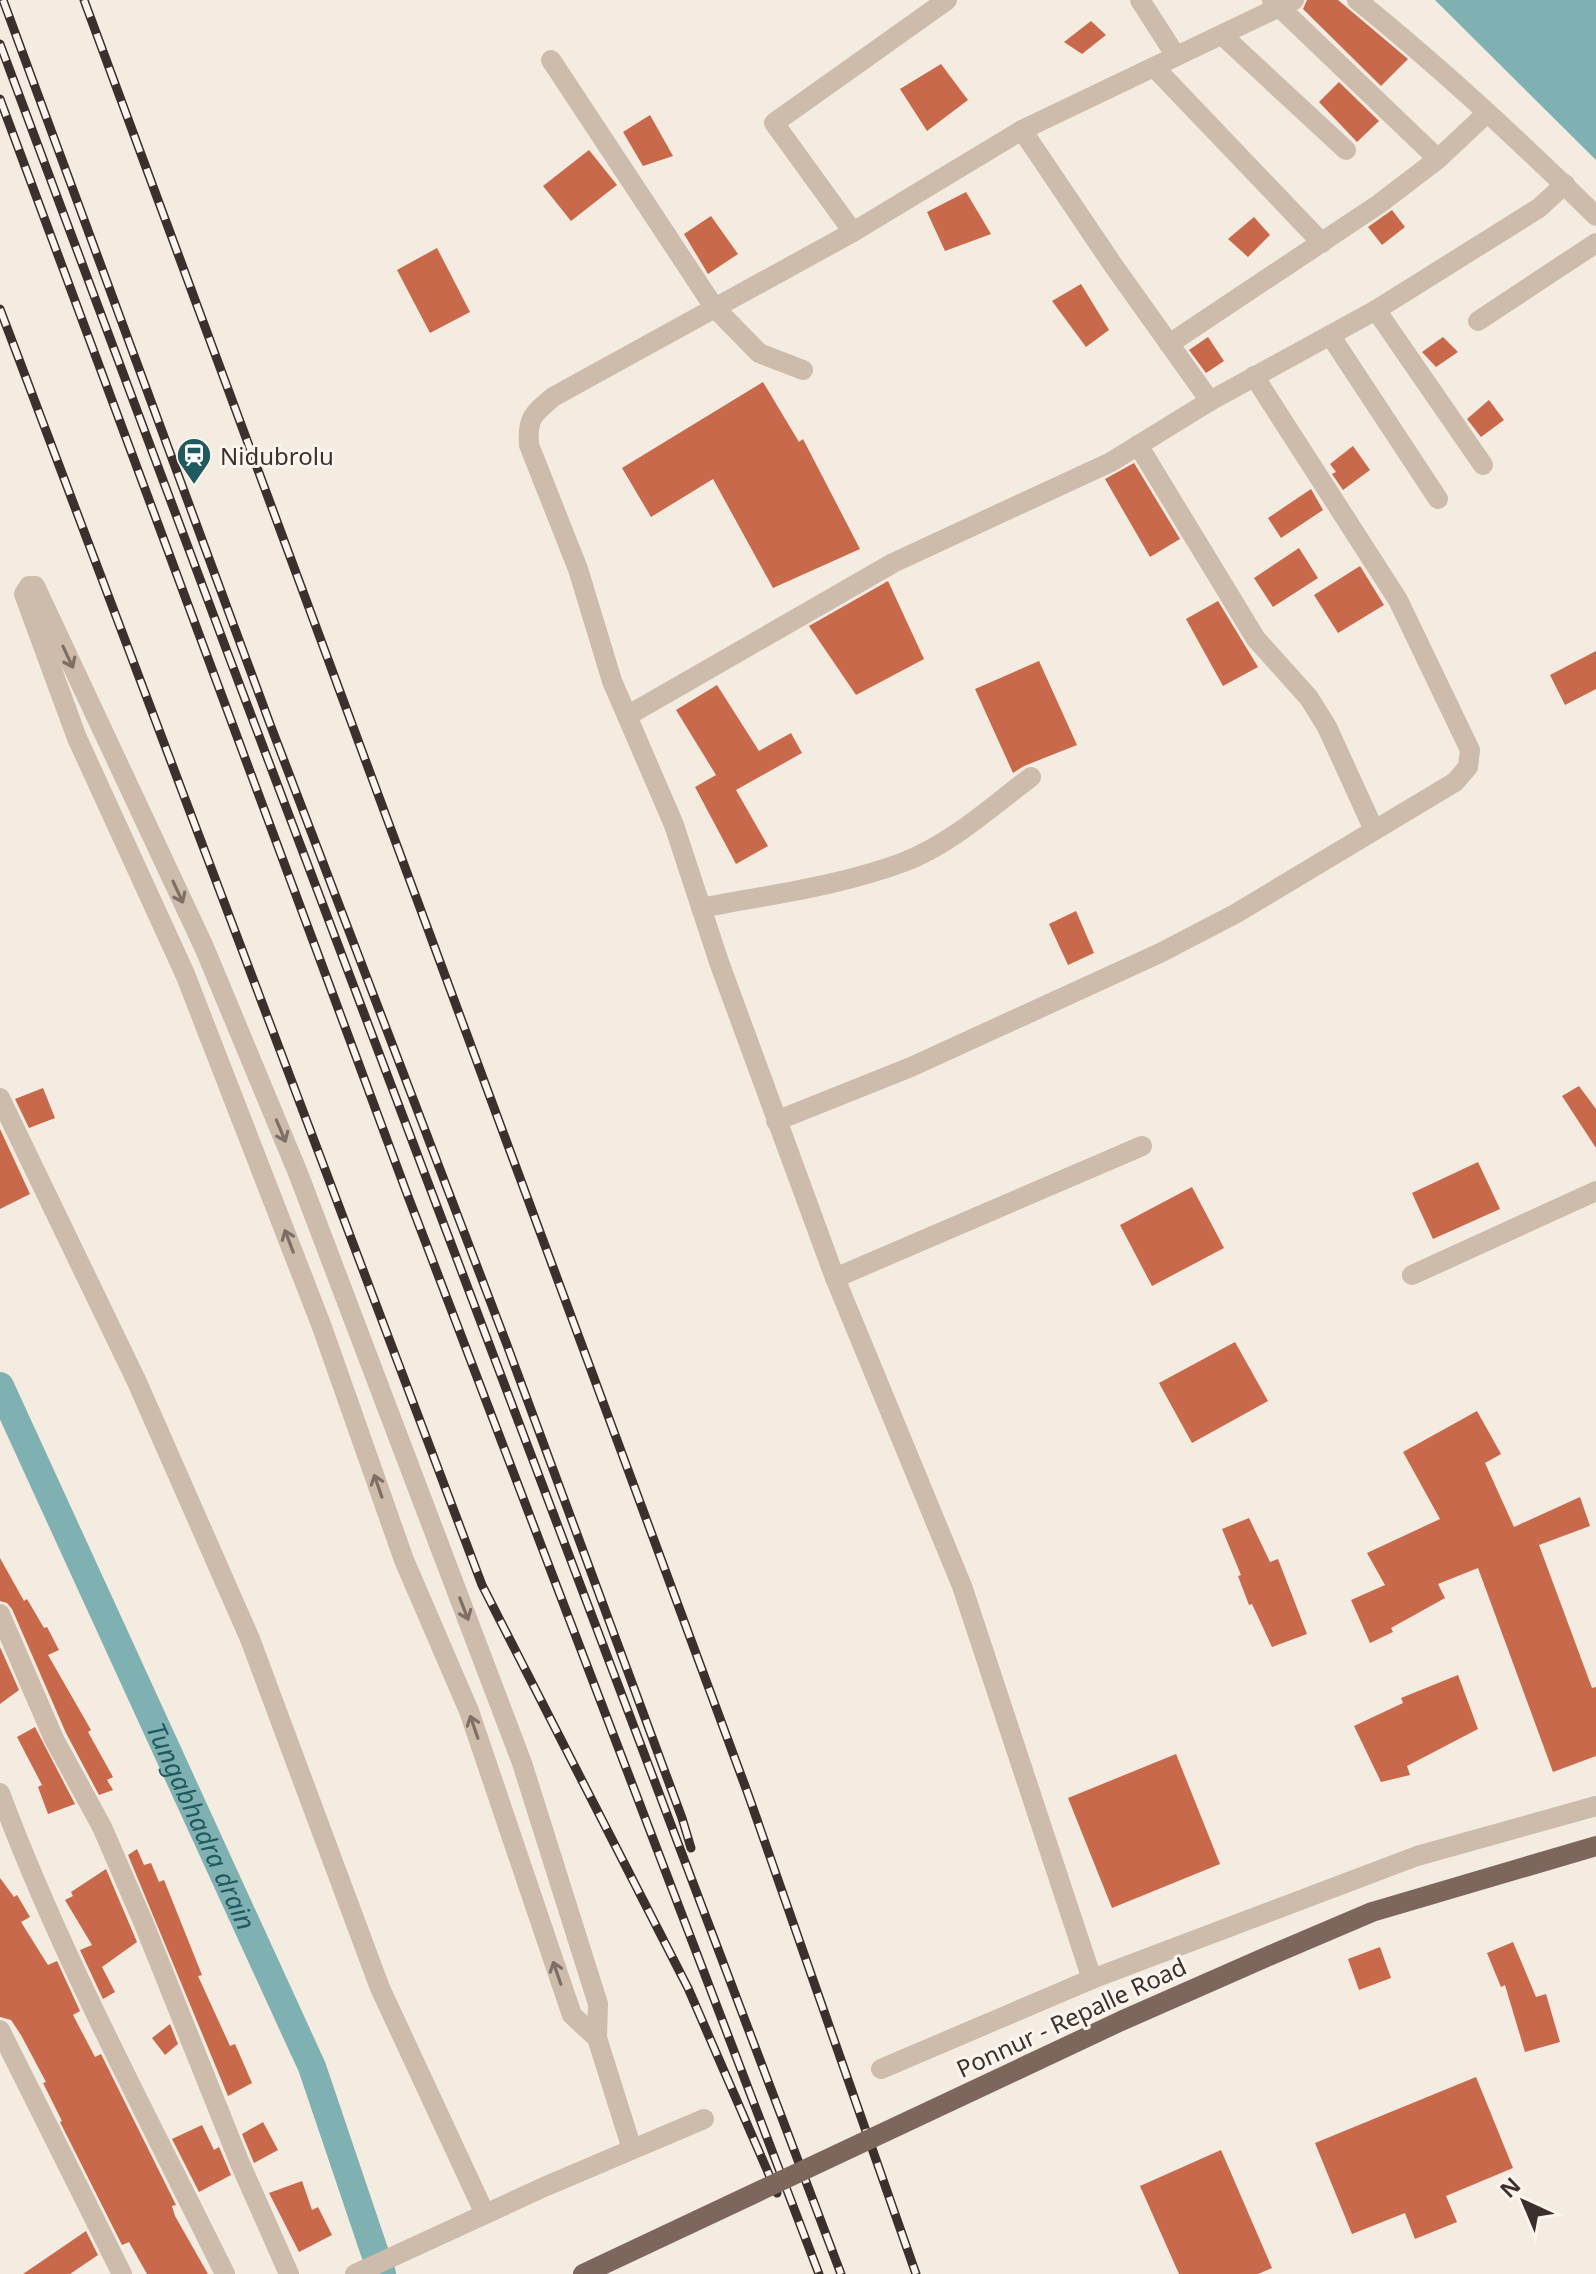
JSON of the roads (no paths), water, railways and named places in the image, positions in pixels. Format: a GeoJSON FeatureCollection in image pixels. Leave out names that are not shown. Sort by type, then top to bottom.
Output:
{"type":"FeatureCollection","features":[{"type":"Feature","properties":{"kind":"main road","name":"Ponnur - Repalle Road"},"geometry":{"type":"LineString","coordinates":[[583,2274],[1121,2021],[1300,1942],[1372,1912],[1596,1846]]}},
{"type":"Feature","properties":{"kind":"street"},"geometry":{"type":"LineString","coordinates":[[853,232],[774,123],[947,0]]}},
{"type":"Feature","properties":{"kind":"street"},"geometry":{"type":"LineString","coordinates":[[1140,0],[1176,56]]}},
{"type":"Feature","properties":{"kind":"street"},"geometry":{"type":"LineString","coordinates":[[1357,0],[1431,60],[1596,216]]}},
{"type":"Feature","properties":{"kind":"street"},"geometry":{"type":"LineString","coordinates":[[1092,1979],[962,1586],[835,1278],[776,1121],[674,825],[612,681],[578,569],[529,445],[528,426],[534,413],[553,397],[853,232],[1022,130],[1222,35],[1281,3],[1438,159]]}},
{"type":"Feature","properties":{"kind":"street"},"geometry":{"type":"LineString","coordinates":[[1222,35],[1346,150]]}},
{"type":"Feature","properties":{"kind":"street"},"geometry":{"type":"LineString","coordinates":[[551,60],[714,307],[759,353],[803,370]]}},
{"type":"Feature","properties":{"kind":"street"},"geometry":{"type":"LineString","coordinates":[[1154,67],[1322,243]]}},
{"type":"Feature","properties":{"kind":"street"},"geometry":{"type":"LineString","coordinates":[[1169,344],[1379,204],[1438,159],[1487,113]]}},
{"type":"Feature","properties":{"kind":"street"},"geometry":{"type":"LineString","coordinates":[[1022,130],[1210,401]]}},
{"type":"Feature","properties":{"kind":"street"},"geometry":{"type":"LineString","coordinates":[[627,716],[893,563],[1111,462],[1210,401],[1376,310],[1539,208],[1565,184]]}},
{"type":"Feature","properties":{"kind":"street"},"geometry":{"type":"LineString","coordinates":[[1478,321],[1596,243]]}},
{"type":"Feature","properties":{"kind":"street"},"geometry":{"type":"LineString","coordinates":[[1376,310],[1483,465]]}},
{"type":"Feature","properties":{"kind":"street"},"geometry":{"type":"LineString","coordinates":[[1330,335],[1438,499]]}},
{"type":"Feature","properties":{"kind":"street"},"geometry":{"type":"LineString","coordinates":[[776,1121],[911,1067],[1160,953],[1235,914],[1455,782],[1468,767],[1470,750],[1398,600],[1254,376]]}},
{"type":"Feature","properties":{"kind":"street"},"geometry":{"type":"LineString","coordinates":[[1138,445],[1256,639],[1309,698],[1327,727],[1374,830]]}},
{"type":"Feature","properties":{"kind":"street"},"geometry":{"type":"LineString","coordinates":[[597,2038],[572,2015],[469,1711],[413,1580],[333,1357],[178,957],[77,738],[24,594],[29,586],[35,586],[204,947],[298,1173],[531,1790],[598,2004],[597,2038],[632,2149]]}},
{"type":"Feature","properties":{"kind":"street"},"geometry":{"type":"LineString","coordinates":[[701,908],[811,888],[905,862],[949,839],[1031,777]]}},
{"type":"Feature","properties":{"kind":"street"},"geometry":{"type":"LineString","coordinates":[[178,957],[204,947]]}},
{"type":"Feature","properties":{"kind":"street"},"geometry":{"type":"LineString","coordinates":[[0,1098],[137,1382],[250,1639],[380,1988],[485,2214]]}},
{"type":"Feature","properties":{"kind":"street"},"geometry":{"type":"LineString","coordinates":[[835,1278],[1142,1146]]}},
{"type":"Feature","properties":{"kind":"street"},"geometry":{"type":"LineString","coordinates":[[1412,1275],[1596,1191]]}},
{"type":"Feature","properties":{"kind":"street"},"geometry":{"type":"LineString","coordinates":[[333,1357],[365,1348]]}},
{"type":"Feature","properties":{"kind":"street"},"geometry":{"type":"LineString","coordinates":[[413,1580],[449,1569]]}},
{"type":"Feature","properties":{"kind":"street"},"geometry":{"type":"LineString","coordinates":[[0,1614],[54,1739],[102,1827],[239,2161],[289,2274]]}},
{"type":"Feature","properties":{"kind":"street"},"geometry":{"type":"LineString","coordinates":[[499,1801],[531,1790]]}},
{"type":"Feature","properties":{"kind":"street"},"geometry":{"type":"LineString","coordinates":[[0,1793],[66,1951],[225,2274]]}},
{"type":"Feature","properties":{"kind":"street"},"geometry":{"type":"LineString","coordinates":[[881,2069],[1092,1979],[1417,1856],[1596,1806]]}},
{"type":"Feature","properties":{"kind":"street"},"geometry":{"type":"LineString","coordinates":[[0,2030],[122,2274]]}},
{"type":"Feature","properties":{"kind":"street"},"geometry":{"type":"LineString","coordinates":[[355,2274],[704,2119]]}},
{"type":"Feature","properties":{"kind":"water"},"geometry":{"type":"Polygon","coordinates":[[[1435,0],[1596,0],[1596,160],[1435,0]]]}},
{"type":"Feature","properties":{"kind":"waterway","name":"Tungabhadra drain"},"geometry":{"type":"LineString","coordinates":[[0,1386],[312,2067],[382,2274]]}},
{"type":"Feature","properties":{"kind":"railway"},"geometry":{"type":"LineString","coordinates":[[3,0],[270,724],[507,1345],[691,1848]]}},
{"type":"Feature","properties":{"kind":"railway"},"geometry":{"type":"LineString","coordinates":[[84,0],[748,1794],[916,2274]]}},
{"type":"Feature","properties":{"kind":"railway"},"geometry":{"type":"LineString","coordinates":[[0,44],[841,2274]]}},
{"type":"Feature","properties":{"kind":"railway"},"geometry":{"type":"LineString","coordinates":[[0,99],[406,1191],[819,2274]]}},
{"type":"Feature","properties":{"kind":"railway"},"geometry":{"type":"LineString","coordinates":[[0,309],[482,1585],[688,1988],[777,2193]]}},
{"type":"Feature","properties":{"kind":"place","name":"Nidubrolu"},"geometry":{"type":"Point","coordinates":[194,486]}}]}
